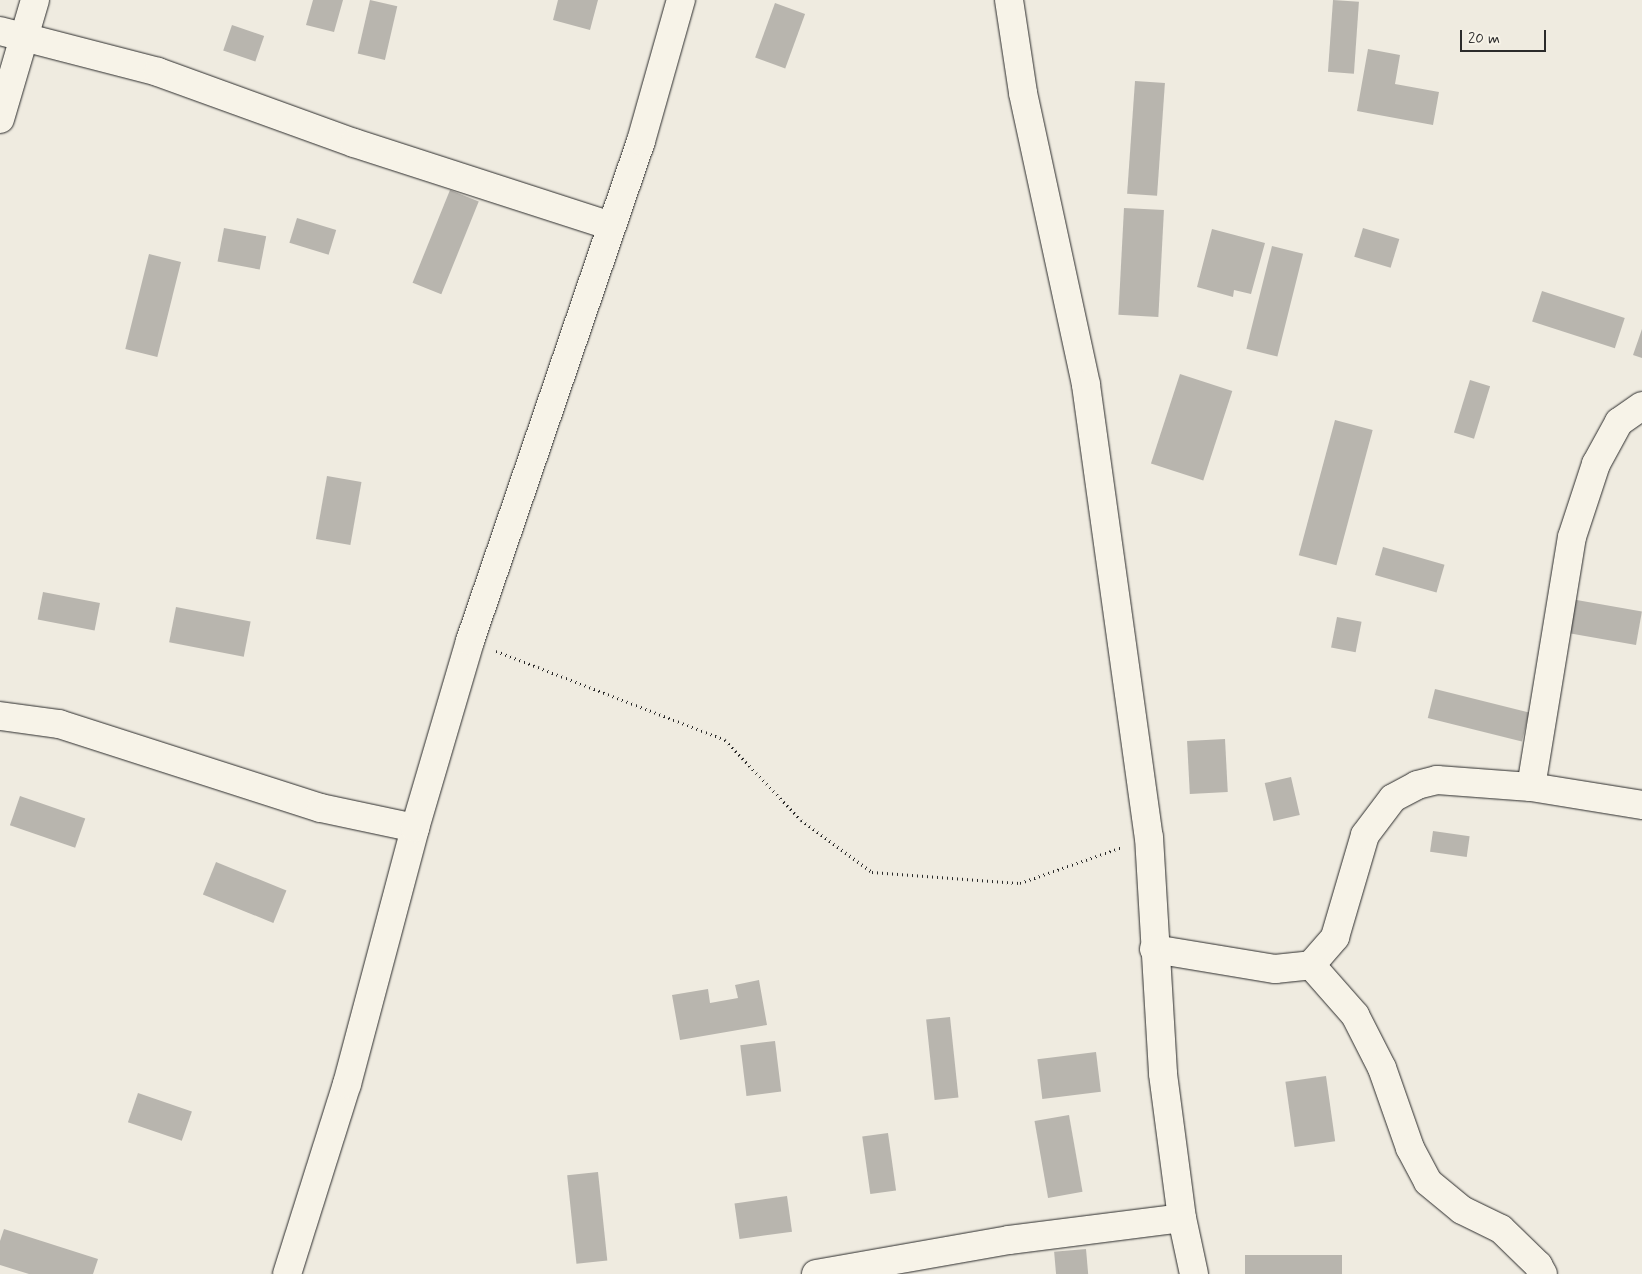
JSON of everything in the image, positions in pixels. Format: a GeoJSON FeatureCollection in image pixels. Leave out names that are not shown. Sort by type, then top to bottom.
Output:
{"type":"FeatureCollection","features":[{"type":"Feature","properties":{"kind":"street"},"geometry":{"type":"LineString","coordinates":[[0,119],[12,34],[36,0]]}},
{"type":"Feature","properties":{"kind":"street"},"geometry":{"type":"LineString","coordinates":[[286,1274],[347,1084],[415,828],[470,641],[641,141],[681,0]]}},
{"type":"Feature","properties":{"kind":"street"},"geometry":{"type":"LineString","coordinates":[[1009,0],[1023,93],[1086,385],[1148,837],[1163,1074],[1182,1218],[1194,1274]]}},
{"type":"Feature","properties":{"kind":"street"},"geometry":{"type":"LineString","coordinates":[[12,34],[158,72],[354,143],[611,226]]}},
{"type":"Feature","properties":{"kind":"street"},"geometry":{"type":"LineString","coordinates":[[1531,787],[1572,537],[1596,464],[1619,422],[1642,406]]}},
{"type":"Feature","properties":{"kind":"street"},"geometry":{"type":"LineString","coordinates":[[0,716],[59,724],[321,808],[415,828]]}},
{"type":"Feature","properties":{"kind":"street"},"geometry":{"type":"LineString","coordinates":[[1154,949],[1275,969],[1311,965],[1335,937],[1365,835],[1393,798],[1417,785],[1437,780],[1531,787],[1642,805]]}},
{"type":"Feature","properties":{"kind":"street"},"geometry":{"type":"LineString","coordinates":[[1311,965],[1354,1015],[1382,1068],[1410,1148],[1428,1182],[1462,1210],[1501,1228],[1538,1265],[1543,1274]]}},
{"type":"Feature","properties":{"kind":"street"},"geometry":{"type":"LineString","coordinates":[[816,1274],[1009,1240],[1182,1218]]}},
{"type":"Feature","properties":{"kind":"path"},"geometry":{"type":"LineString","coordinates":[[470,641],[725,740],[801,820],[872,872],[1020,883],[1148,837]]}},
{"type":"Feature","properties":{"kind":"building"},"geometry":{"type":"Polygon","coordinates":[[[313,0],[343,0],[334,32],[306,25],[313,0]]]}},
{"type":"Feature","properties":{"kind":"building"},"geometry":{"type":"Polygon","coordinates":[[[370,0],[397,6],[385,60],[358,54],[370,0]]]}},
{"type":"Feature","properties":{"kind":"building"},"geometry":{"type":"Polygon","coordinates":[[[558,0],[598,0],[590,30],[553,20],[558,0]]]}},
{"type":"Feature","properties":{"kind":"building"},"geometry":{"type":"Polygon","coordinates":[[[1333,0],[1359,2],[1354,74],[1328,72],[1333,0]]]}},
{"type":"Feature","properties":{"kind":"building"},"geometry":{"type":"Polygon","coordinates":[[[775,3],[805,14],[785,68],[755,58],[775,3]]]}},
{"type":"Feature","properties":{"kind":"building"},"geometry":{"type":"Polygon","coordinates":[[[232,25],[264,36],[255,62],[223,51],[232,25]]]}},
{"type":"Feature","properties":{"kind":"building"},"geometry":{"type":"Polygon","coordinates":[[[1368,49],[1400,55],[1395,84],[1439,92],[1433,125],[1357,111],[1368,49]]]}},
{"type":"Feature","properties":{"kind":"building"},"geometry":{"type":"Polygon","coordinates":[[[1135,81],[1165,83],[1157,196],[1127,194],[1135,81]]]}},
{"type":"Feature","properties":{"kind":"building"},"geometry":{"type":"Polygon","coordinates":[[[450,190],[479,202],[441,294],[413,283],[450,190]]]}},
{"type":"Feature","properties":{"kind":"building"},"geometry":{"type":"Polygon","coordinates":[[[1124,208],[1164,210],[1158,317],[1118,315],[1124,208]]]}},
{"type":"Feature","properties":{"kind":"building"},"geometry":{"type":"Polygon","coordinates":[[[297,218],[336,230],[329,255],[289,243],[297,218]]]}},
{"type":"Feature","properties":{"kind":"building"},"geometry":{"type":"Polygon","coordinates":[[[224,228],[266,236],[260,270],[218,261],[224,228]]]}},
{"type":"Feature","properties":{"kind":"building"},"geometry":{"type":"Polygon","coordinates":[[[1363,228],[1399,239],[1391,268],[1354,257],[1363,228]]]}},
{"type":"Feature","properties":{"kind":"building"},"geometry":{"type":"Polygon","coordinates":[[[1212,229],[1265,243],[1251,294],[1234,290],[1233,297],[1197,287],[1212,229]]]}},
{"type":"Feature","properties":{"kind":"building"},"geometry":{"type":"Polygon","coordinates":[[[1272,246],[1303,254],[1277,357],[1246,349],[1272,246]]]}},
{"type":"Feature","properties":{"kind":"building"},"geometry":{"type":"Polygon","coordinates":[[[149,254],[181,262],[157,357],[125,349],[149,254]]]}},
{"type":"Feature","properties":{"kind":"building"},"geometry":{"type":"Polygon","coordinates":[[[1542,291],[1625,318],[1615,348],[1532,321],[1542,291]]]}},
{"type":"Feature","properties":{"kind":"building"},"geometry":{"type":"Polygon","coordinates":[[[1642,329],[1642,358],[1633,355],[1642,329]]]}},
{"type":"Feature","properties":{"kind":"building"},"geometry":{"type":"Polygon","coordinates":[[[1180,374],[1232,391],[1203,480],[1151,463],[1180,374]]]}},
{"type":"Feature","properties":{"kind":"building"},"geometry":{"type":"Polygon","coordinates":[[[1470,380],[1490,386],[1474,439],[1454,433],[1470,380]]]}},
{"type":"Feature","properties":{"kind":"building"},"geometry":{"type":"Polygon","coordinates":[[[1335,420],[1373,430],[1336,565],[1299,555],[1335,420]]]}},
{"type":"Feature","properties":{"kind":"building"},"geometry":{"type":"Polygon","coordinates":[[[327,476],[361,482],[350,545],[316,539],[327,476]]]}},
{"type":"Feature","properties":{"kind":"building"},"geometry":{"type":"Polygon","coordinates":[[[1383,547],[1445,565],[1437,593],[1375,575],[1383,547]]]}},
{"type":"Feature","properties":{"kind":"building"},"geometry":{"type":"Polygon","coordinates":[[[43,592],[100,603],[95,631],[38,619],[43,592]]]}},
{"type":"Feature","properties":{"kind":"building"},"geometry":{"type":"Polygon","coordinates":[[[1571,599],[1642,612],[1636,645],[1565,632],[1571,599]]]}},
{"type":"Feature","properties":{"kind":"building"},"geometry":{"type":"Polygon","coordinates":[[[176,607],[251,622],[244,657],[169,642],[176,607]]]}},
{"type":"Feature","properties":{"kind":"building"},"geometry":{"type":"Polygon","coordinates":[[[1337,617],[1362,622],[1356,652],[1331,647],[1337,617]]]}},
{"type":"Feature","properties":{"kind":"building"},"geometry":{"type":"Polygon","coordinates":[[[1435,689],[1529,712],[1522,742],[1428,718],[1435,689]]]}},
{"type":"Feature","properties":{"kind":"building"},"geometry":{"type":"Polygon","coordinates":[[[1225,739],[1228,792],[1190,794],[1187,741],[1225,739]]]}},
{"type":"Feature","properties":{"kind":"building"},"geometry":{"type":"Polygon","coordinates":[[[1291,777],[1300,815],[1273,821],[1265,783],[1291,777]]]}},
{"type":"Feature","properties":{"kind":"building"},"geometry":{"type":"Polygon","coordinates":[[[20,796],[85,818],[75,848],[10,825],[20,796]]]}},
{"type":"Feature","properties":{"kind":"building"},"geometry":{"type":"Polygon","coordinates":[[[1433,831],[1470,836],[1467,857],[1430,852],[1433,831]]]}},
{"type":"Feature","properties":{"kind":"building"},"geometry":{"type":"Polygon","coordinates":[[[216,862],[286,890],[273,923],[203,894],[216,862]]]}},
{"type":"Feature","properties":{"kind":"building"},"geometry":{"type":"Polygon","coordinates":[[[759,980],[767,1025],[680,1040],[672,995],[708,989],[710,1003],[738,998],[735,985],[759,980]]]}},
{"type":"Feature","properties":{"kind":"building"},"geometry":{"type":"Polygon","coordinates":[[[950,1017],[958,1098],[935,1100],[926,1020],[950,1017]]]}},
{"type":"Feature","properties":{"kind":"building"},"geometry":{"type":"Polygon","coordinates":[[[775,1041],[781,1092],[746,1096],[740,1045],[775,1041]]]}},
{"type":"Feature","properties":{"kind":"building"},"geometry":{"type":"Polygon","coordinates":[[[1096,1052],[1101,1092],[1042,1099],[1037,1059],[1096,1052]]]}},
{"type":"Feature","properties":{"kind":"building"},"geometry":{"type":"Polygon","coordinates":[[[1326,1076],[1335,1141],[1295,1147],[1285,1082],[1326,1076]]]}},
{"type":"Feature","properties":{"kind":"building"},"geometry":{"type":"Polygon","coordinates":[[[138,1093],[192,1112],[182,1141],[128,1122],[138,1093]]]}},
{"type":"Feature","properties":{"kind":"building"},"geometry":{"type":"Polygon","coordinates":[[[1069,1115],[1083,1192],[1048,1198],[1035,1121],[1069,1115]]]}},
{"type":"Feature","properties":{"kind":"building"},"geometry":{"type":"Polygon","coordinates":[[[888,1133],[896,1190],[870,1194],[862,1137],[888,1133]]]}},
{"type":"Feature","properties":{"kind":"building"},"geometry":{"type":"Polygon","coordinates":[[[598,1172],[607,1261],[576,1264],[567,1175],[598,1172]]]}},
{"type":"Feature","properties":{"kind":"building"},"geometry":{"type":"Polygon","coordinates":[[[787,1196],[792,1232],[740,1239],[735,1203],[787,1196]]]}},
{"type":"Feature","properties":{"kind":"building"},"geometry":{"type":"Polygon","coordinates":[[[4,1229],[98,1259],[93,1274],[29,1274],[0,1265],[0,1241],[4,1229]]]}},
{"type":"Feature","properties":{"kind":"building"},"geometry":{"type":"Polygon","coordinates":[[[1086,1249],[1088,1274],[1056,1274],[1054,1252],[1086,1249]]]}},
{"type":"Feature","properties":{"kind":"building"},"geometry":{"type":"Polygon","coordinates":[[[1245,1255],[1342,1255],[1342,1274],[1245,1274],[1245,1255]]]}}]}
